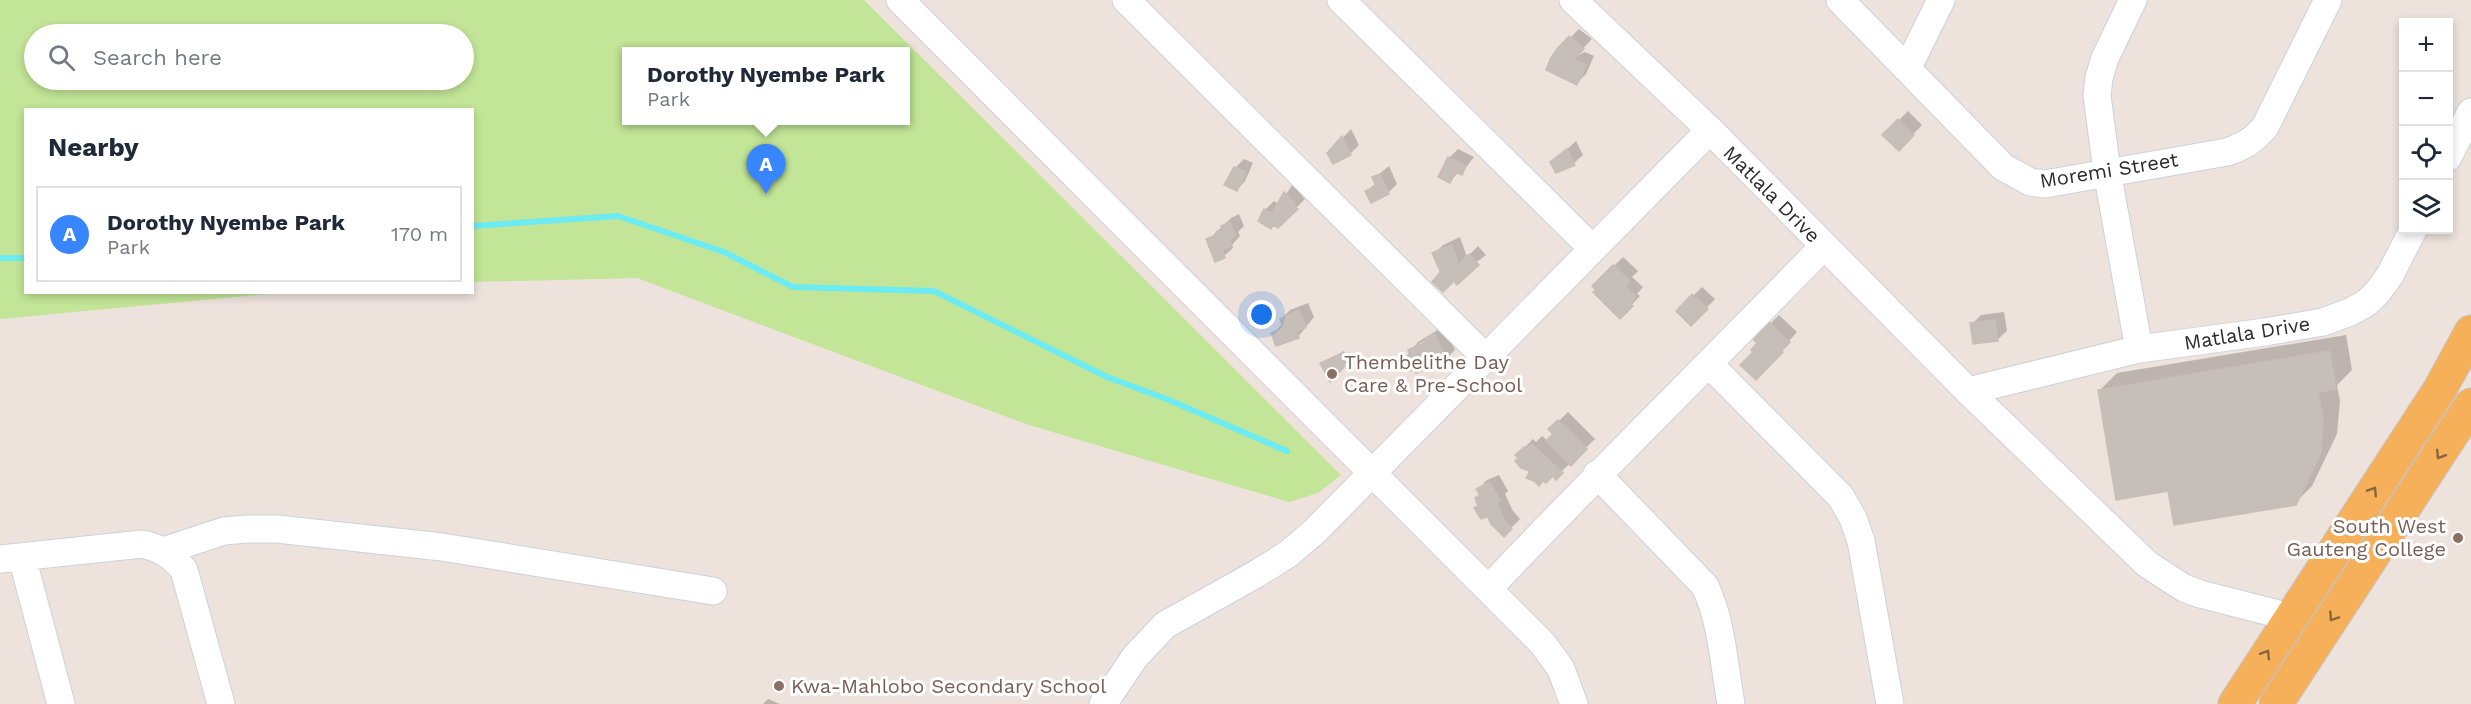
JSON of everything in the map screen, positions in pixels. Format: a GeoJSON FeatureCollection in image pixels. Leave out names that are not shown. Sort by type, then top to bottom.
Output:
{"type":"FeatureCollection","features":[{"type":"Feature","properties":{"kind":"main road"},"geometry":{"type":"LineString","coordinates":[[2235,704],[2439,389],[2471,332]]}},
{"type":"Feature","properties":{"kind":"main road"},"geometry":{"type":"LineString","coordinates":[[2276,704],[2471,405]]}},
{"type":"Feature","properties":{"kind":"street"},"geometry":{"type":"LineString","coordinates":[[900,0],[1543,644],[1561,669],[1574,704]]}},
{"type":"Feature","properties":{"kind":"street"},"geometry":{"type":"LineString","coordinates":[[1126,0],[1486,358]]}},
{"type":"Feature","properties":{"kind":"street"},"geometry":{"type":"LineString","coordinates":[[1341,0],[1593,249]]}},
{"type":"Feature","properties":{"kind":"street","name":"Matlala Drive"},"geometry":{"type":"LineString","coordinates":[[1573,0],[1710,130],[1968,391],[2147,564],[2167,578],[2200,594],[2290,617]]}},
{"type":"Feature","properties":{"kind":"street","name":"Moremi Street"},"geometry":{"type":"LineString","coordinates":[[1840,0],[2003,167],[2015,176],[2030,182],[2045,184],[2107,171],[2227,152],[2245,146],[2254,140],[2265,127],[2328,0]]}},
{"type":"Feature","properties":{"kind":"street"},"geometry":{"type":"LineString","coordinates":[[1907,69],[1941,0]]}},
{"type":"Feature","properties":{"kind":"street"},"geometry":{"type":"LineString","coordinates":[[2133,0],[2105,58],[2099,78],[2099,122],[2139,349]]}},
{"type":"Feature","properties":{"kind":"street"},"geometry":{"type":"LineString","coordinates":[[2453,147],[2471,112]]}},
{"type":"Feature","properties":{"kind":"street"},"geometry":{"type":"LineString","coordinates":[[1103,704],[1135,657],[1166,625],[1288,554],[1315,531],[1710,130]]}},
{"type":"Feature","properties":{"kind":"street","name":"Matlala Drive"},"geometry":{"type":"LineString","coordinates":[[1968,391],[2139,349],[2323,322],[2365,304],[2377,293],[2390,275],[2411,234]]}},
{"type":"Feature","properties":{"kind":"street"},"geometry":{"type":"LineString","coordinates":[[1488,589],[1597,474],[1824,246]]}},
{"type":"Feature","properties":{"kind":"street"},"geometry":{"type":"LineString","coordinates":[[1709,364],[1841,497],[1853,518],[1861,542],[1890,704]]}},
{"type":"Feature","properties":{"kind":"street"},"geometry":{"type":"LineString","coordinates":[[1597,474],[1705,586],[1716,618],[1731,704]]}},
{"type":"Feature","properties":{"kind":"street"},"geometry":{"type":"LineString","coordinates":[[163,551],[224,531],[246,528],[277,529],[442,547],[713,591]]}},
{"type":"Feature","properties":{"kind":"street"},"geometry":{"type":"LineString","coordinates":[[61,704],[11,558],[142,544],[163,551],[177,560],[184,570],[221,704]]}},
{"type":"Feature","properties":{"kind":"green space"},"geometry":{"type":"Polygon","coordinates":[[[0,0],[864,0],[1341,475],[1318,493],[1289,502],[1029,425],[637,278],[474,282],[474,108],[24,108],[24,294],[265,294],[0,319],[0,0]]]}},
{"type":"Feature","properties":{"kind":"building"},"geometry":{"type":"Polygon","coordinates":[[[1569,36],[1584,49],[1573,60],[1569,68],[1550,59],[1569,36]]]}},
{"type":"Feature","properties":{"kind":"building"},"geometry":{"type":"Polygon","coordinates":[[[1550,60],[1570,69],[1575,60],[1586,65],[1577,85],[1546,70],[1550,60]]]}},
{"type":"Feature","properties":{"kind":"building"},"geometry":{"type":"Polygon","coordinates":[[[1898,119],[1914,135],[1899,151],[1882,135],[1898,119]]]}},
{"type":"Feature","properties":{"kind":"building"},"geometry":{"type":"Polygon","coordinates":[[[1342,136],[1351,155],[1333,164],[1327,153],[1342,136]]]}},
{"type":"Feature","properties":{"kind":"building"},"geometry":{"type":"Polygon","coordinates":[[[1567,149],[1575,165],[1556,173],[1550,162],[1567,149]]]}},
{"type":"Feature","properties":{"kind":"building"},"geometry":{"type":"Polygon","coordinates":[[[1448,157],[1466,166],[1462,175],[1456,172],[1450,183],[1438,177],[1448,157]]]}},
{"type":"Feature","properties":{"kind":"building"},"geometry":{"type":"Polygon","coordinates":[[[1234,167],[1246,172],[1237,191],[1224,185],[1234,167]]]}},
{"type":"Feature","properties":{"kind":"building"},"geometry":{"type":"Polygon","coordinates":[[[1380,174],[1389,194],[1371,203],[1365,191],[1376,186],[1372,177],[1380,174]]]}},
{"type":"Feature","properties":{"kind":"building"},"geometry":{"type":"Polygon","coordinates":[[[1284,192],[1298,209],[1278,228],[1273,225],[1271,229],[1258,221],[1264,209],[1272,213],[1284,192]]]}},
{"type":"Feature","properties":{"kind":"building"},"geometry":{"type":"Polygon","coordinates":[[[1230,222],[1236,236],[1229,239],[1232,246],[1222,250],[1225,258],[1215,262],[1206,239],[1217,235],[1216,232],[1222,229],[1221,226],[1230,222]]]}},
{"type":"Feature","properties":{"kind":"building"},"geometry":{"type":"Polygon","coordinates":[[[1451,245],[1456,256],[1445,260],[1448,267],[1440,271],[1432,253],[1451,245]]]}},
{"type":"Feature","properties":{"kind":"building"},"geometry":{"type":"Polygon","coordinates":[[[1469,254],[1479,265],[1457,285],[1454,281],[1443,292],[1432,282],[1441,271],[1449,268],[1446,260],[1456,256],[1458,265],[1469,254]]]}},
{"type":"Feature","properties":{"kind":"building"},"geometry":{"type":"Polygon","coordinates":[[[1613,265],[1630,281],[1625,286],[1636,297],[1630,303],[1633,306],[1620,319],[1593,292],[1596,290],[1592,286],[1613,265]]]}},
{"type":"Feature","properties":{"kind":"building"},"geometry":{"type":"Polygon","coordinates":[[[1692,294],[1708,309],[1691,326],[1676,311],[1692,294]]]}},
{"type":"Feature","properties":{"kind":"building"},"geometry":{"type":"Polygon","coordinates":[[[1299,310],[1306,327],[1296,331],[1299,338],[1276,346],[1271,333],[1283,328],[1280,319],[1299,310]]]}},
{"type":"Feature","properties":{"kind":"building"},"geometry":{"type":"Polygon","coordinates":[[[1995,320],[1998,341],[1973,344],[1970,323],[1995,320]]]}},
{"type":"Feature","properties":{"kind":"building"},"geometry":{"type":"Polygon","coordinates":[[[1769,322],[1789,342],[1782,350],[1783,352],[1756,380],[1740,365],[1753,352],[1751,350],[1757,343],[1753,339],[1769,322]]]}},
{"type":"Feature","properties":{"kind":"building"},"geometry":{"type":"Polygon","coordinates":[[[1435,334],[1447,360],[1416,373],[1414,369],[1410,371],[1406,368],[1402,359],[1410,355],[1408,350],[1426,342],[1424,339],[1435,334]]]}},
{"type":"Feature","properties":{"kind":"building"},"geometry":{"type":"Polygon","coordinates":[[[2329,351],[2336,389],[2318,392],[2323,419],[2321,452],[2296,505],[2174,525],[2168,491],[2116,500],[2098,390],[2329,351]]]}},
{"type":"Feature","properties":{"kind":"building","name":"Thembelithe Day Care & Pre-School"},"geometry":{"type":"Polygon","coordinates":[[[1340,354],[1345,366],[1330,382],[1320,363],[1340,354]]]}},
{"type":"Feature","properties":{"kind":"building"},"geometry":{"type":"Polygon","coordinates":[[[1558,420],[1587,449],[1571,466],[1546,441],[1553,434],[1548,429],[1558,420]]]}},
{"type":"Feature","properties":{"kind":"building"},"geometry":{"type":"Polygon","coordinates":[[[1532,444],[1563,473],[1556,480],[1553,476],[1539,486],[1526,478],[1530,471],[1521,468],[1515,461],[1518,458],[1515,455],[1524,447],[1526,449],[1532,444]]]}},
{"type":"Feature","properties":{"kind":"building"},"geometry":{"type":"Polygon","coordinates":[[[1490,482],[1500,501],[1497,503],[1504,520],[1512,529],[1504,537],[1491,524],[1488,517],[1481,519],[1474,508],[1478,506],[1475,498],[1480,495],[1476,489],[1490,482]]]}},
{"type":"Feature","properties":{"kind":"waterway"},"geometry":{"type":"LineString","coordinates":[[474,226],[618,216],[724,252],[793,287],[934,291],[1107,377],[1169,400],[1287,451]]}},
{"type":"Feature","properties":{"kind":"waterway"},"geometry":{"type":"LineString","coordinates":[[0,258],[24,258]]}},
{"type":"Feature","properties":{"kind":"place","name":"Dorothy Nyembe Park"},"geometry":{"type":"Point","coordinates":[766,194]}},
{"type":"Feature","properties":{"kind":"place","name":"Thembelithe Day Care & Pre-School"},"geometry":{"type":"Point","coordinates":[1332,374]}},
{"type":"Feature","properties":{"kind":"place","name":"South West Gauteng College"},"geometry":{"type":"Point","coordinates":[2458,538]}},
{"type":"Feature","properties":{"kind":"place","name":"Kwa-Mahlobo Secondary School"},"geometry":{"type":"Point","coordinates":[779,686]}}]}
